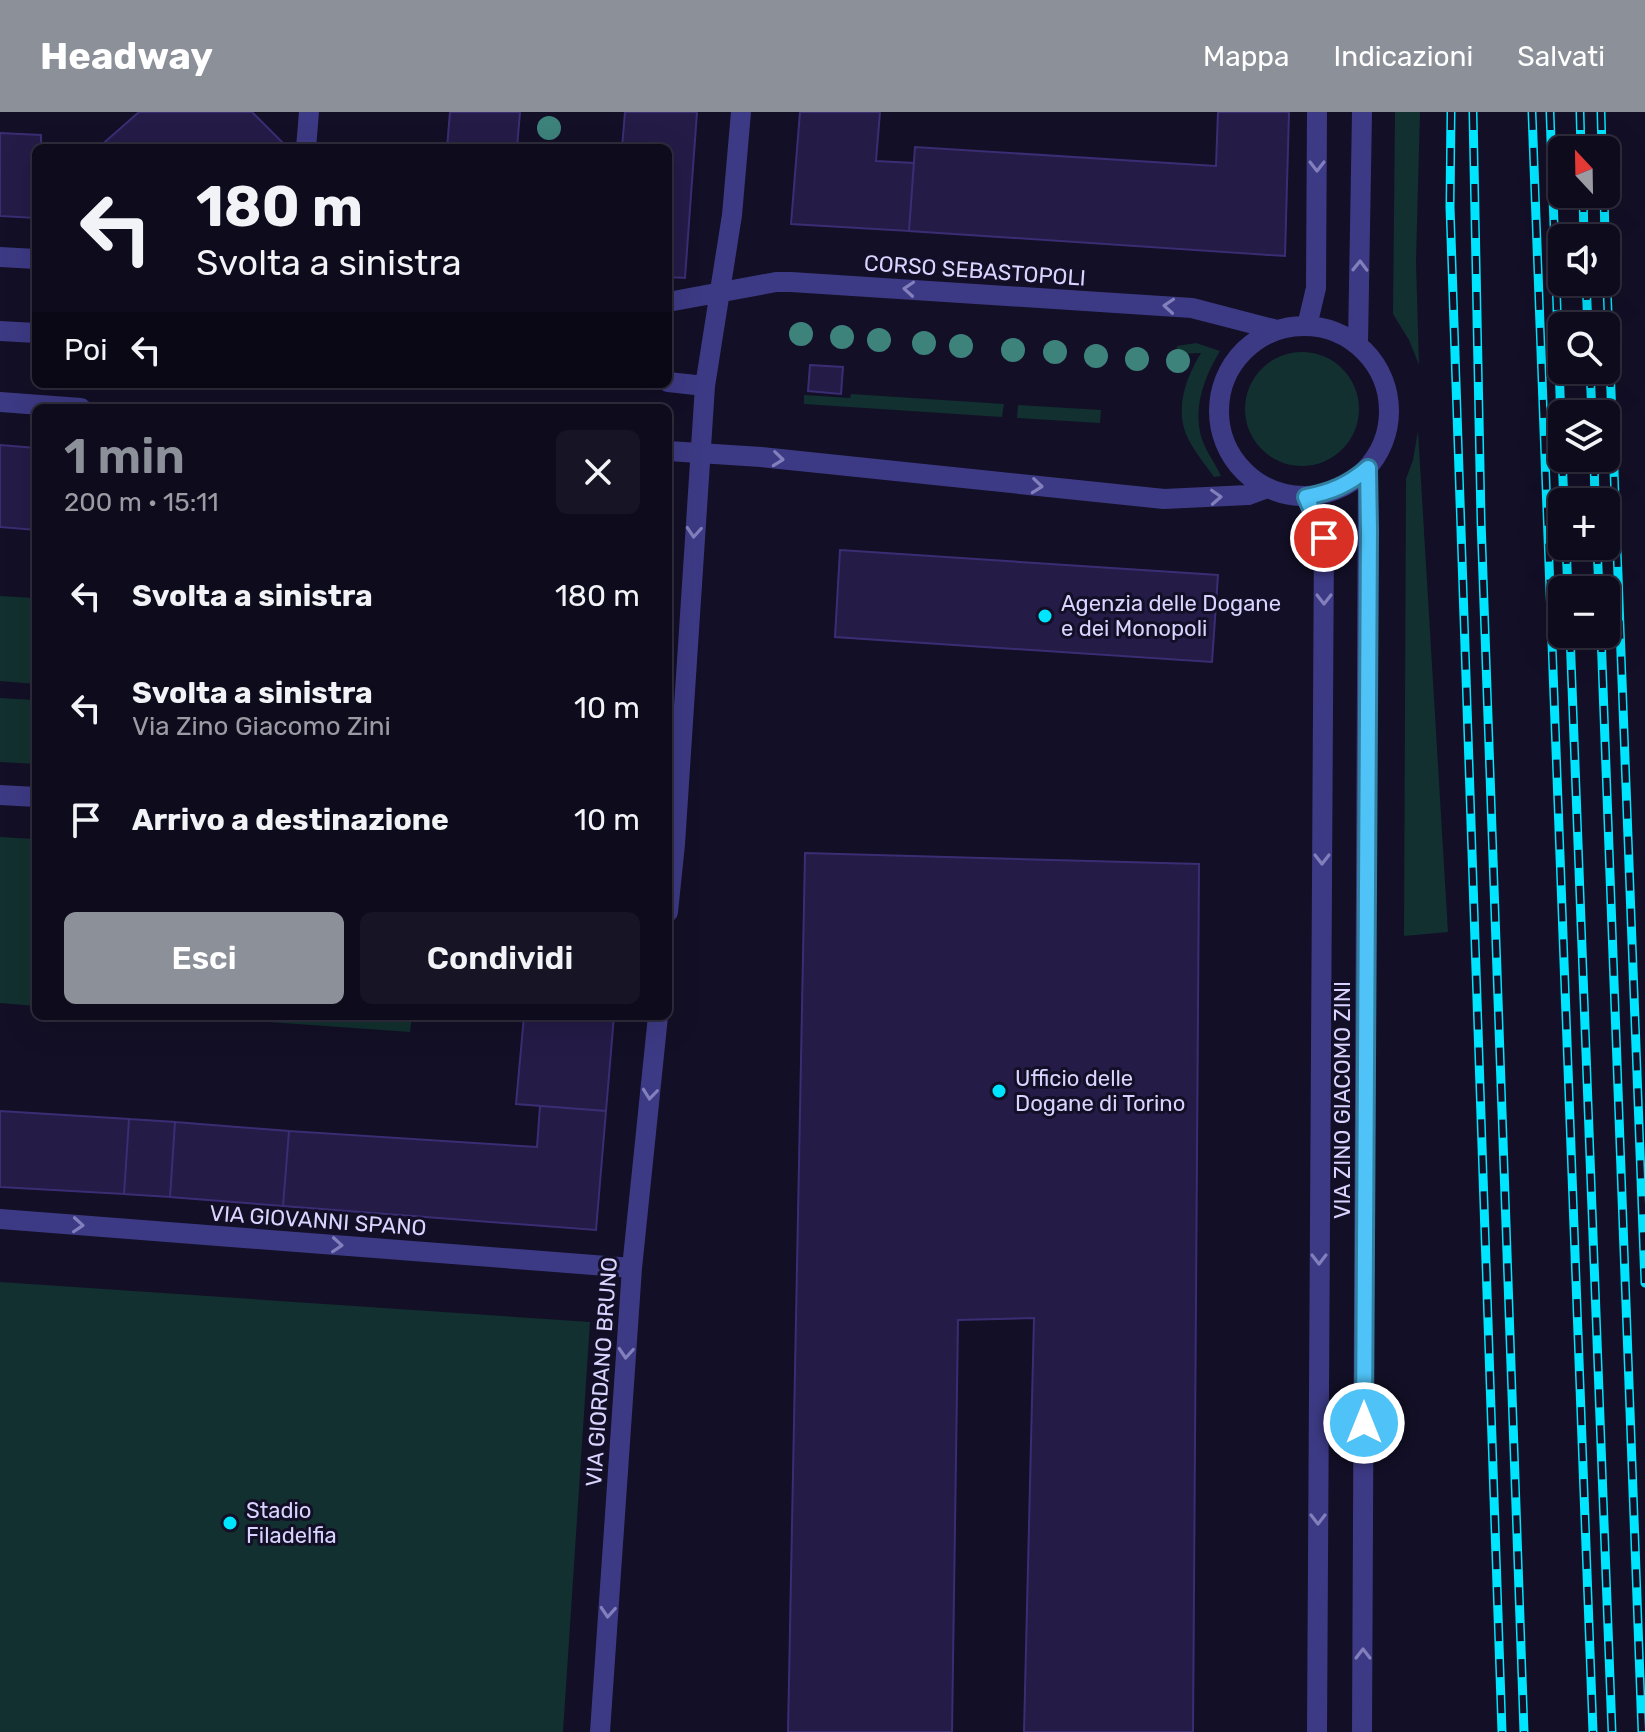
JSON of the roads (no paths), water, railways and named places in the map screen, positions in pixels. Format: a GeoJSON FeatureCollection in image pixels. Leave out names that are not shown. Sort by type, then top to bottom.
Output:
{"type":"FeatureCollection","features":[{"type":"Feature","properties":{"kind":"street"},"geometry":{"type":"LineString","coordinates":[[306,144],[309,112]]}},
{"type":"Feature","properties":{"kind":"street"},"geometry":{"type":"LineString","coordinates":[[672,830],[705,386],[732,215],[741,112]]}},
{"type":"Feature","properties":{"kind":"street"},"geometry":{"type":"LineString","coordinates":[[1307,326],[1316,288],[1317,112]]}},
{"type":"Feature","properties":{"kind":"street"},"geometry":{"type":"LineString","coordinates":[[1358,344],[1362,112]]}},
{"type":"Feature","properties":{"kind":"street"},"geometry":{"type":"LineString","coordinates":[[0,257],[32,259]]}},
{"type":"Feature","properties":{"kind":"street","name":"CORSO SEBASTOPOLI"},"geometry":{"type":"LineString","coordinates":[[672,301],[791,282],[1192,308],[1277,330]]}},
{"type":"Feature","properties":{"kind":"street"},"geometry":{"type":"LineString","coordinates":[[1307,326],[1337,332],[1358,344],[1377,365],[1388,391],[1390,418],[1383,445],[1368,468],[1350,483],[1329,493],[1306,497],[1286,495],[1267,488],[1246,474],[1230,454],[1221,430],[1219,405],[1225,380],[1237,358],[1256,341],[1277,330],[1307,326]]}},
{"type":"Feature","properties":{"kind":"street"},"geometry":{"type":"LineString","coordinates":[[0,331],[32,333]]}},
{"type":"Feature","properties":{"kind":"street"},"geometry":{"type":"LineString","coordinates":[[672,382],[705,386]]}},
{"type":"Feature","properties":{"kind":"street"},"geometry":{"type":"LineString","coordinates":[[0,402],[32,404]]}},
{"type":"Feature","properties":{"kind":"street"},"geometry":{"type":"LineString","coordinates":[[672,451],[761,457],[1164,499],[1248,495],[1267,488]]}},
{"type":"Feature","properties":{"kind":"street","name":"VIA ZINO GIACOMO ZINI"},"geometry":{"type":"LineString","coordinates":[[1362,1732],[1368,468]]}},
{"type":"Feature","properties":{"kind":"street","name":"VIA ZINO GIACOMO ZINI"},"geometry":{"type":"LineString","coordinates":[[1306,497],[1324,538],[1317,1732]]}},
{"type":"Feature","properties":{"kind":"street"},"geometry":{"type":"LineString","coordinates":[[0,795],[32,797]]}},
{"type":"Feature","properties":{"kind":"street","name":"VIA GIORDANO BRUNO"},"geometry":{"type":"LineString","coordinates":[[600,1732],[632,1268],[658,1020]]}},
{"type":"Feature","properties":{"kind":"street","name":"VIA GIOVANNI SPANO"},"geometry":{"type":"LineString","coordinates":[[0,1219],[632,1268]]}},
{"type":"Feature","properties":{"kind":"railway"},"geometry":{"type":"LineString","coordinates":[[1451,112],[1450,207],[1502,1732]]}},
{"type":"Feature","properties":{"kind":"railway"},"geometry":{"type":"LineString","coordinates":[[1473,112],[1481,520],[1524,1732]]}},
{"type":"Feature","properties":{"kind":"railway"},"geometry":{"type":"LineString","coordinates":[[1532,112],[1593,1732]]}},
{"type":"Feature","properties":{"kind":"railway"},"geometry":{"type":"LineString","coordinates":[[1550,112],[1560,400]]}},
{"type":"Feature","properties":{"kind":"railway"},"geometry":{"type":"LineString","coordinates":[[1580,112],[1581,136]]}},
{"type":"Feature","properties":{"kind":"railway"},"geometry":{"type":"LineString","coordinates":[[1601,112],[1602,136]]}},
{"type":"Feature","properties":{"kind":"railway"},"geometry":{"type":"LineString","coordinates":[[1583,208],[1584,224]]}},
{"type":"Feature","properties":{"kind":"railway"},"geometry":{"type":"LineString","coordinates":[[1604,208],[1605,224]]}},
{"type":"Feature","properties":{"kind":"railway"},"geometry":{"type":"LineString","coordinates":[[1587,296],[1587,312]]}},
{"type":"Feature","properties":{"kind":"railway"},"geometry":{"type":"LineString","coordinates":[[1607,296],[1645,1283]]}},
{"type":"Feature","properties":{"kind":"railway"},"geometry":{"type":"LineString","coordinates":[[1591,384],[1591,400]]}},
{"type":"Feature","properties":{"kind":"railway"},"geometry":{"type":"LineString","coordinates":[[1563,472],[1563,488]]}},
{"type":"Feature","properties":{"kind":"railway"},"geometry":{"type":"LineString","coordinates":[[1594,472],[1595,488]]}},
{"type":"Feature","properties":{"kind":"railway"},"geometry":{"type":"LineString","coordinates":[[1567,560],[1567,576]]}},
{"type":"Feature","properties":{"kind":"railway"},"geometry":{"type":"LineString","coordinates":[[1598,560],[1598,576]]}},
{"type":"Feature","properties":{"kind":"railway"},"geometry":{"type":"LineString","coordinates":[[1571,648],[1612,1732]]}},
{"type":"Feature","properties":{"kind":"railway"},"geometry":{"type":"LineString","coordinates":[[1602,648],[1642,1732]]}},
{"type":"Feature","properties":{"kind":"place","name":"Agenzia delle Dogane e dei Monopoli"},"geometry":{"type":"Point","coordinates":[1045,616]}},
{"type":"Feature","properties":{"kind":"place","name":"Ufficio delle Dogane di Torino"},"geometry":{"type":"Point","coordinates":[999,1091]}},
{"type":"Feature","properties":{"kind":"place","name":"Stadio Filadelfia"},"geometry":{"type":"Point","coordinates":[230,1523]}}]}
